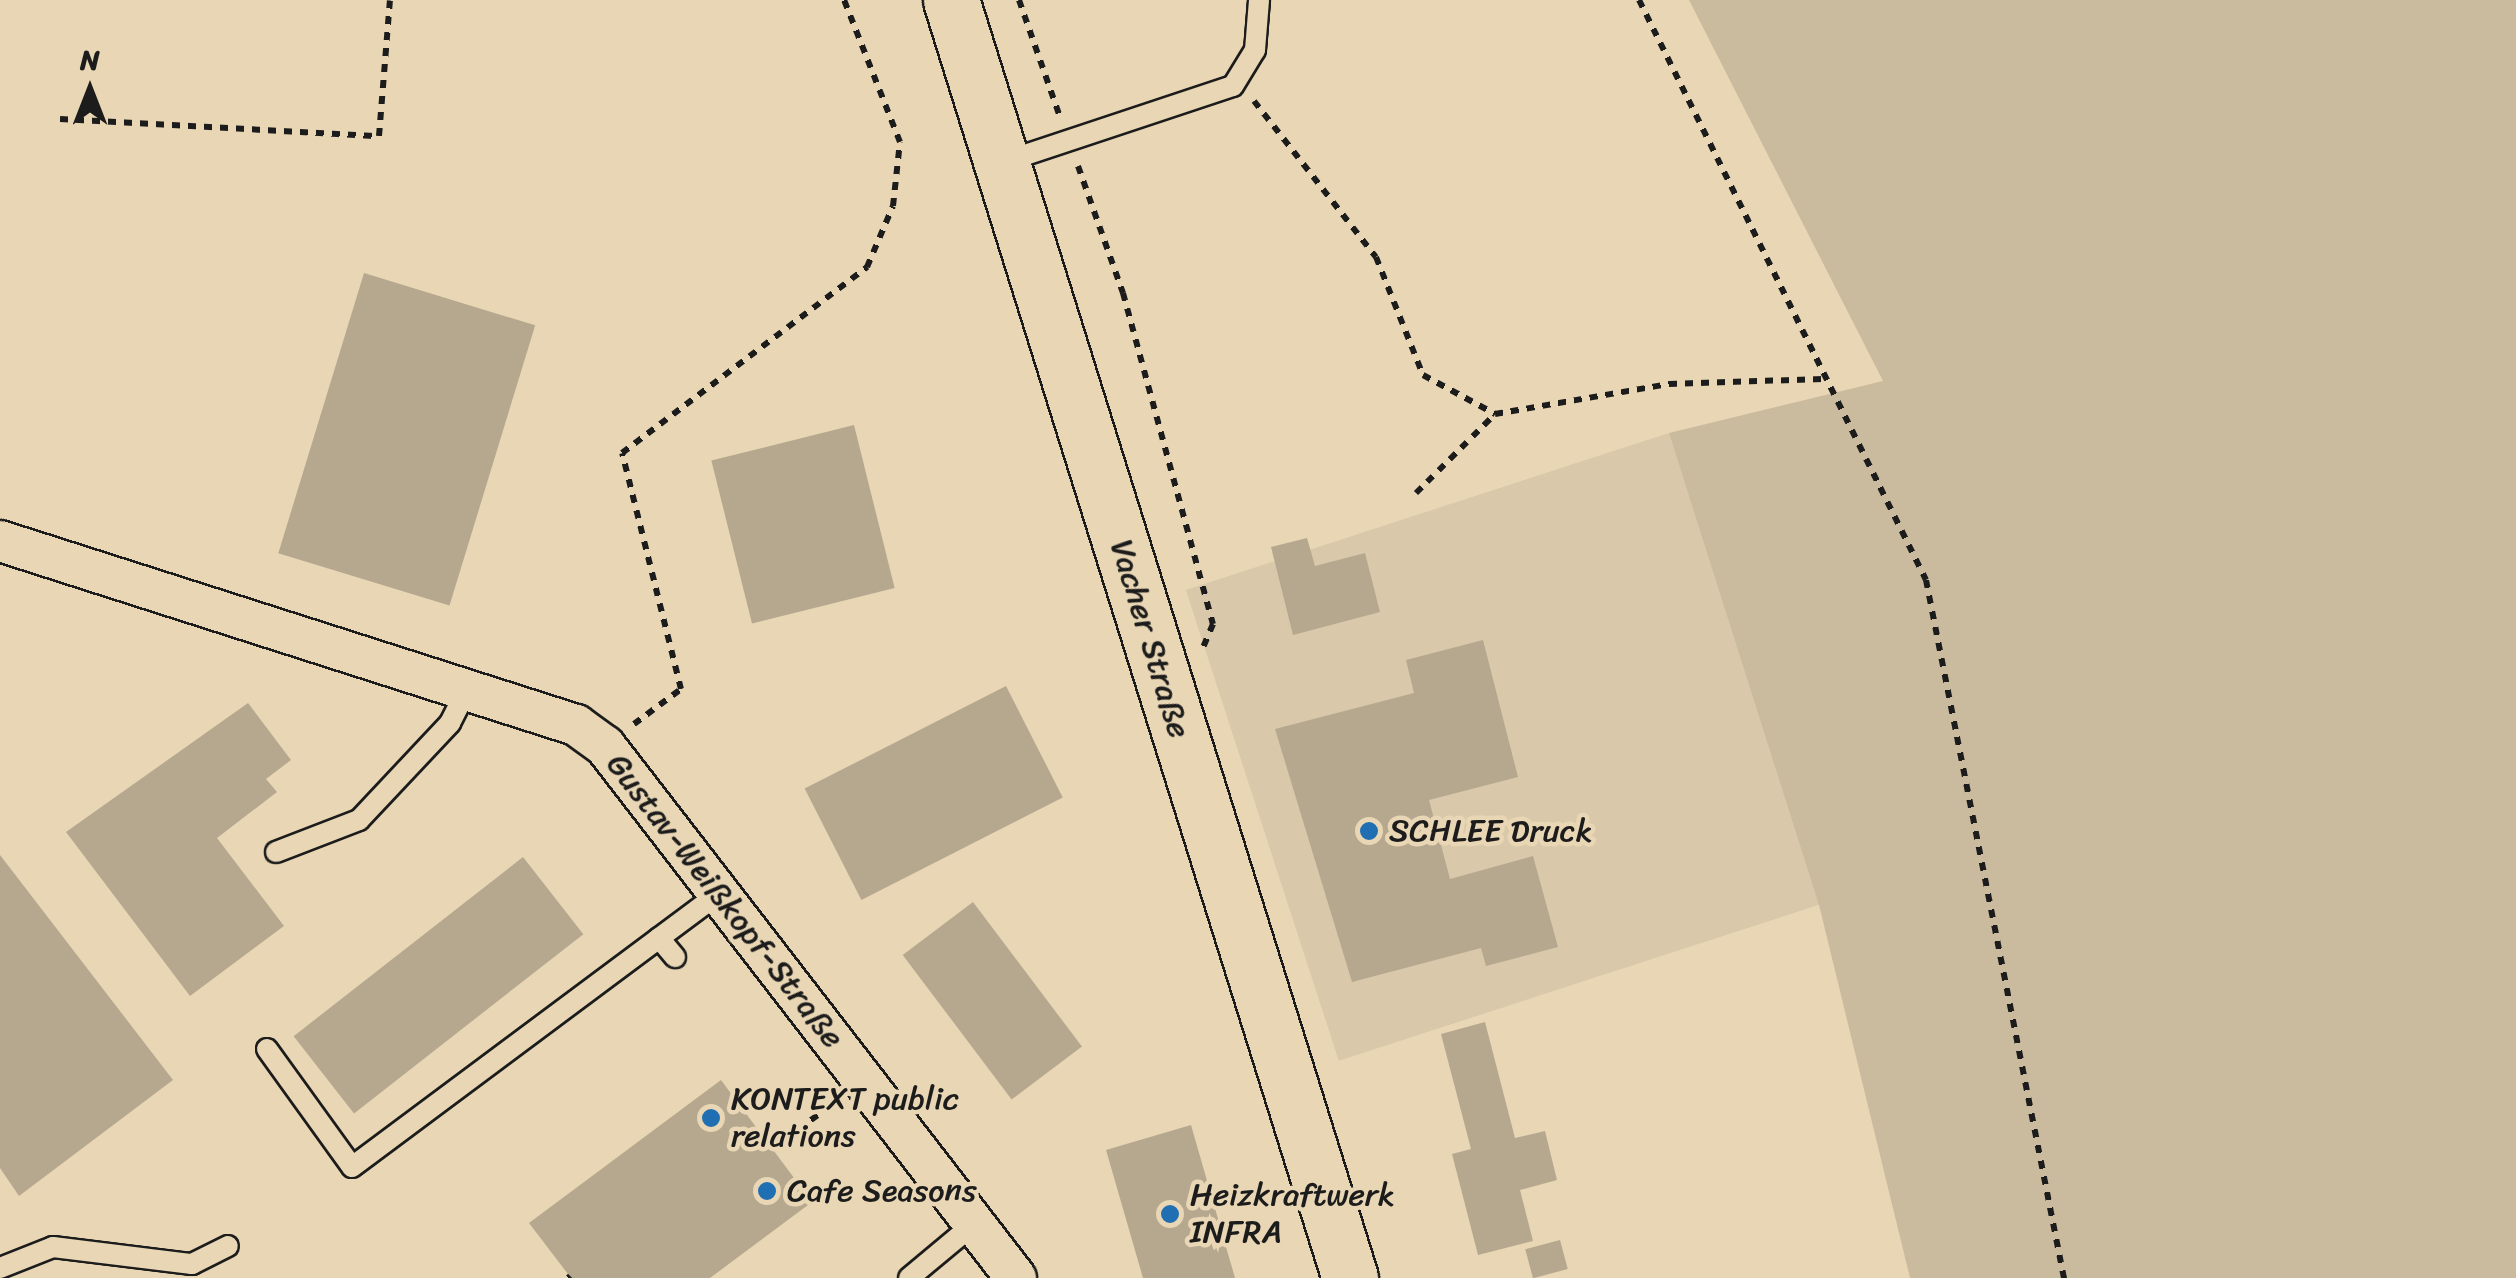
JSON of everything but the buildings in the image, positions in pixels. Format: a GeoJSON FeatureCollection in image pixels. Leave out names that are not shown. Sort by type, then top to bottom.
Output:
{"type":"FeatureCollection","features":[{"type":"Feature","properties":{"kind":"street","name":"Vacher Straße"},"geometry":{"type":"LineString","coordinates":[[951,0],[1350,1278]]}},
{"type":"Feature","properties":{"kind":"street","name":"Gustav-Weißkopf-Straße"},"geometry":{"type":"LineString","coordinates":[[0,541],[576,725],[605,746],[1016,1278]]}},
{"type":"Feature","properties":{"kind":"lane"},"geometry":{"type":"LineString","coordinates":[[1002,162],[1070,143],[1233,86],[1255,50],[1260,0]]}},
{"type":"Feature","properties":{"kind":"lane"},"geometry":{"type":"LineString","coordinates":[[276,852],[358,820],[450,723],[467,690]]}},
{"type":"Feature","properties":{"kind":"lane"},"geometry":{"type":"LineString","coordinates":[[267,1049],[352,1167],[719,893]]}},
{"type":"Feature","properties":{"kind":"lane"},"geometry":{"type":"LineString","coordinates":[[659,938],[675,958]]}},
{"type":"Feature","properties":{"kind":"lane"},"geometry":{"type":"LineString","coordinates":[[909,1278],[975,1223]]}},
{"type":"Feature","properties":{"kind":"lane"},"geometry":{"type":"LineString","coordinates":[[0,1268],[53,1247],[192,1264],[228,1246]]}},
{"type":"Feature","properties":{"kind":"path"},"geometry":{"type":"LineString","coordinates":[[60,119],[379,136],[390,0]]}},
{"type":"Feature","properties":{"kind":"path"},"geometry":{"type":"LineString","coordinates":[[605,746],[681,689],[622,453],[867,267],[892,206],[900,142],[844,0]]}},
{"type":"Feature","properties":{"kind":"path"},"geometry":{"type":"LineString","coordinates":[[1019,0],[1123,292],[1212,624],[1173,715]]}},
{"type":"Feature","properties":{"kind":"path"},"geometry":{"type":"LineString","coordinates":[[1639,0],[1823,379],[1926,580],[2064,1278]]}},
{"type":"Feature","properties":{"kind":"path"},"geometry":{"type":"LineString","coordinates":[[1233,86],[1268,110],[1286,141],[1376,257],[1423,375],[1495,414]]}},
{"type":"Feature","properties":{"kind":"path"},"geometry":{"type":"LineString","coordinates":[[1416,493],[1495,414],[1669,384],[1823,379]]}},
{"type":"Feature","properties":{"kind":"path"},"geometry":{"type":"LineString","coordinates":[[772,1148],[864,1081]]}},
{"type":"Feature","properties":{"kind":"shaded area"},"geometry":{"type":"Polygon","coordinates":[[[1689,0],[2516,0],[2516,1278],[1910,1278],[1819,905],[1669,433],[1883,381],[1689,0]]]}},
{"type":"Feature","properties":{"kind":"shaded area"},"geometry":{"type":"Polygon","coordinates":[[[1669,433],[1822,904],[1339,1061],[1186,590],[1669,433]]]}},
{"type":"Feature","properties":{"kind":"place","name":"SCHLEE Druck"},"geometry":{"type":"Point","coordinates":[1369,831]}},
{"type":"Feature","properties":{"kind":"place","name":"KONTEXT public relations"},"geometry":{"type":"Point","coordinates":[711,1118]}},
{"type":"Feature","properties":{"kind":"place","name":"Cafe Seasons"},"geometry":{"type":"Point","coordinates":[767,1191]}},
{"type":"Feature","properties":{"kind":"place","name":"Heizkraftwerk INFRA"},"geometry":{"type":"Point","coordinates":[1170,1214]}}]}
